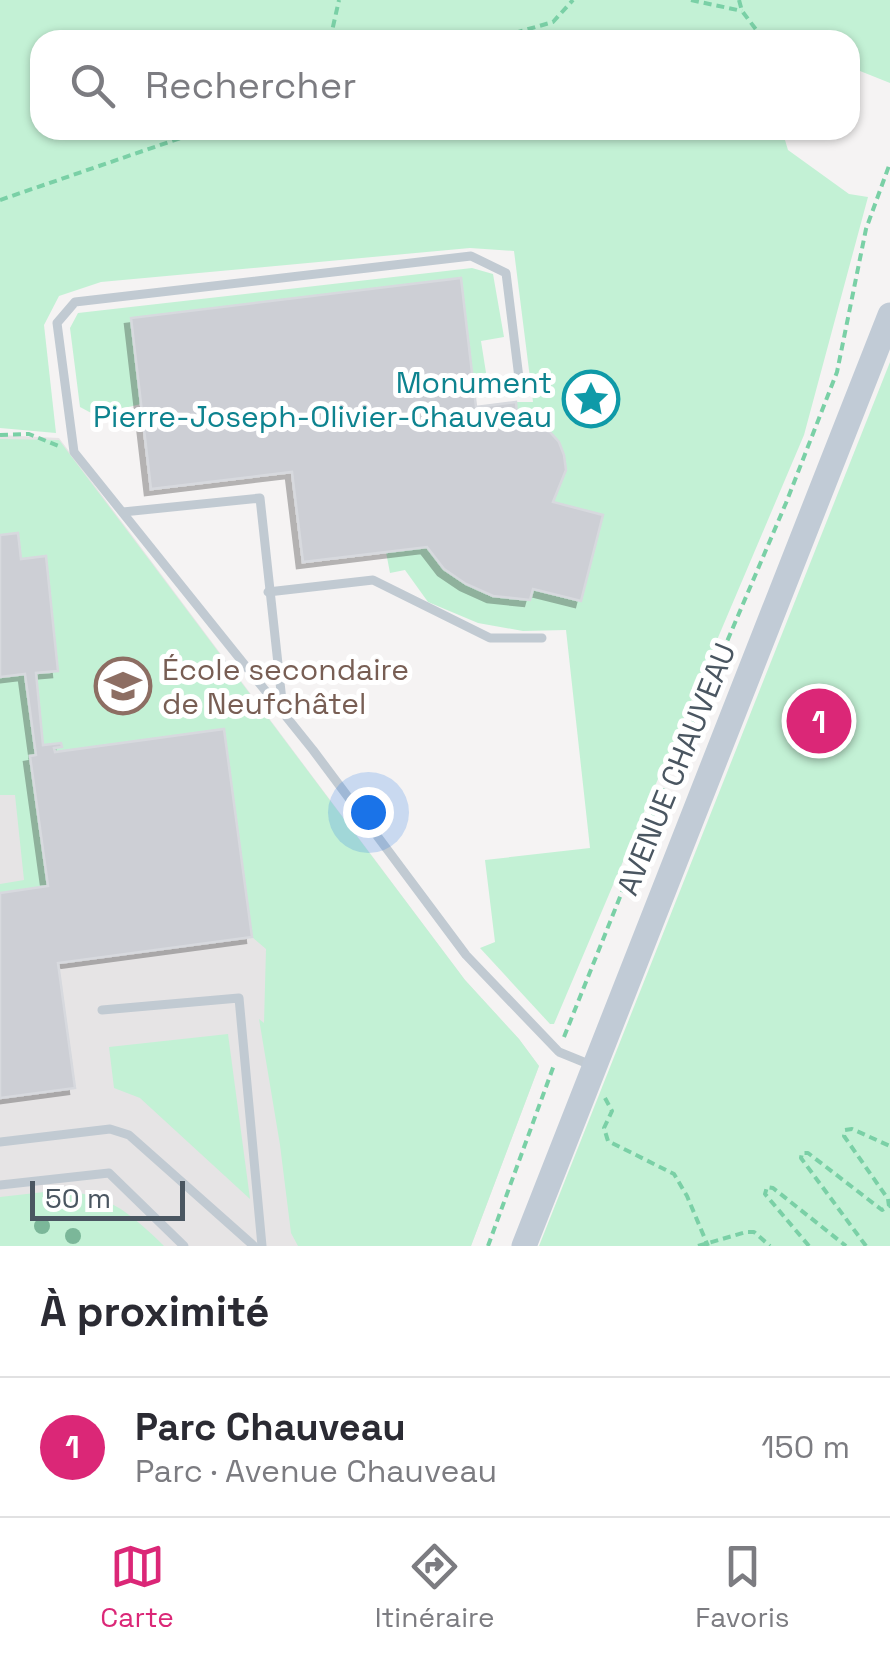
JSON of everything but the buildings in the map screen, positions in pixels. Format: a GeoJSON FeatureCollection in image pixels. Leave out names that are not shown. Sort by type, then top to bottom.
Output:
{"type":"FeatureCollection","features":[{"type":"Feature","properties":{"kind":"main road","name":"AVENUE CHAUVEAU"},"geometry":{"type":"LineString","coordinates":[[524,1246],[890,315]]}},
{"type":"Feature","properties":{"kind":"lane"},"geometry":{"type":"LineString","coordinates":[[519,378],[506,273],[470,256],[74,302],[57,324],[74,452],[283,712],[466,954],[559,1052],[591,1073]]}},
{"type":"Feature","properties":{"kind":"lane"},"geometry":{"type":"LineString","coordinates":[[122,512],[260,498],[283,712]]}},
{"type":"Feature","properties":{"kind":"lane"},"geometry":{"type":"LineString","coordinates":[[268,592],[373,580],[490,638],[542,638]]}},
{"type":"Feature","properties":{"kind":"lane"},"geometry":{"type":"LineString","coordinates":[[102,1010],[239,998],[262,1246]]}},
{"type":"Feature","properties":{"kind":"lane"},"geometry":{"type":"LineString","coordinates":[[0,1142],[110,1130],[130,1135],[254,1246]]}},
{"type":"Feature","properties":{"kind":"lane"},"geometry":{"type":"LineString","coordinates":[[0,1185],[108,1173],[184,1246]]}},
{"type":"Feature","properties":{"kind":"path"},"geometry":{"type":"LineString","coordinates":[[332,30],[340,0]]}},
{"type":"Feature","properties":{"kind":"path"},"geometry":{"type":"LineString","coordinates":[[525,30],[553,22],[572,0]]}},
{"type":"Feature","properties":{"kind":"path"},"geometry":{"type":"LineString","coordinates":[[691,0],[742,11]]}},
{"type":"Feature","properties":{"kind":"path"},"geometry":{"type":"LineString","coordinates":[[739,0],[756,30]]}},
{"type":"Feature","properties":{"kind":"path"},"geometry":{"type":"LineString","coordinates":[[0,200],[175,140]]}},
{"type":"Feature","properties":{"kind":"path"},"geometry":{"type":"LineString","coordinates":[[488,1246],[648,826],[837,372],[866,229],[890,163]]}},
{"type":"Feature","properties":{"kind":"path"},"geometry":{"type":"LineString","coordinates":[[0,434],[30,434],[74,452]]}},
{"type":"Feature","properties":{"kind":"path"},"geometry":{"type":"LineString","coordinates":[[591,1073],[612,1111],[604,1128],[608,1141],[674,1174],[707,1245]]}},
{"type":"Feature","properties":{"kind":"path"},"geometry":{"type":"LineString","coordinates":[[866,1246],[801,1158],[802,1153],[808,1153],[882,1210],[889,1206],[888,1199],[844,1136],[845,1130],[852,1129],[890,1146]]}},
{"type":"Feature","properties":{"kind":"path"},"geometry":{"type":"LineString","coordinates":[[809,1246],[765,1194],[767,1187],[846,1246]]}},
{"type":"Feature","properties":{"kind":"path"},"geometry":{"type":"LineString","coordinates":[[698,1246],[746,1232],[754,1232],[770,1246]]}},
{"type":"Feature","properties":{"kind":"shaded area","name":"École secondaire de Neufchâtel"},"geometry":{"type":"Polygon","coordinates":[[[0,435],[59,438],[465,980],[539,1066],[471,1246],[0,1246],[0,435]]]}},
{"type":"Feature","properties":{"kind":"green space"},"geometry":{"type":"Polygon","coordinates":[[[0,0],[890,0],[890,83],[860,71],[860,30],[30,30],[30,140],[785,140],[788,150],[849,194],[868,197],[804,435],[554,1024],[480,948],[495,942],[485,860],[590,848],[566,630],[523,631],[478,623],[428,602],[405,570],[390,573],[386,552],[427,547],[445,570],[493,596],[533,589],[580,601],[603,516],[553,502],[566,470],[559,442],[550,432],[530,425],[518,426],[516,402],[533,402],[514,251],[470,248],[101,282],[59,296],[44,325],[56,433],[0,428],[0,0]]]}},
{"type":"Feature","properties":{"kind":"green space"},"geometry":{"type":"Polygon","coordinates":[[[472,268],[493,274],[504,337],[481,341],[487,379],[473,382],[131,318],[141,404],[95,415],[80,407],[70,328],[78,313],[472,268]]]}},
{"type":"Feature","properties":{"kind":"green space"},"geometry":{"type":"Polygon","coordinates":[[[890,362],[890,1246],[539,1246],[890,362]]]}},
{"type":"Feature","properties":{"kind":"green space"},"geometry":{"type":"Polygon","coordinates":[[[0,439],[59,440],[465,980],[539,1066],[471,1246],[298,1246],[291,1233],[259,1019],[264,1023],[266,949],[252,937],[224,730],[55,752],[54,748],[61,747],[43,745],[36,673],[45,557],[21,559],[18,534],[0,535],[0,439]]]}},
{"type":"Feature","properties":{"kind":"green space"},"geometry":{"type":"Polygon","coordinates":[[[25,674],[36,755],[30,756],[48,886],[0,893],[0,884],[24,880],[15,795],[0,795],[0,677],[25,674]]]}},
{"type":"Feature","properties":{"kind":"green space"},"geometry":{"type":"Polygon","coordinates":[[[228,1034],[250,1199],[140,1098],[114,1088],[109,1047],[228,1034]]]}},
{"type":"Feature","properties":{"kind":"green space"},"geometry":{"type":"Polygon","coordinates":[[[53,1191],[87,1195],[114,1205],[164,1246],[0,1246],[0,1197],[53,1191]]]}},
{"type":"Feature","properties":{"kind":"place","name":"Monument Pierre-Joseph-Olivier-Chauveau"},"geometry":{"type":"Point","coordinates":[591,399]}},
{"type":"Feature","properties":{"kind":"place","name":"École secondaire de Neufchâtel"},"geometry":{"type":"Point","coordinates":[123,686]}},
{"type":"Feature","properties":{"kind":"place","name":"Parc Chauveau"},"geometry":{"type":"Point","coordinates":[819,721]}}]}
